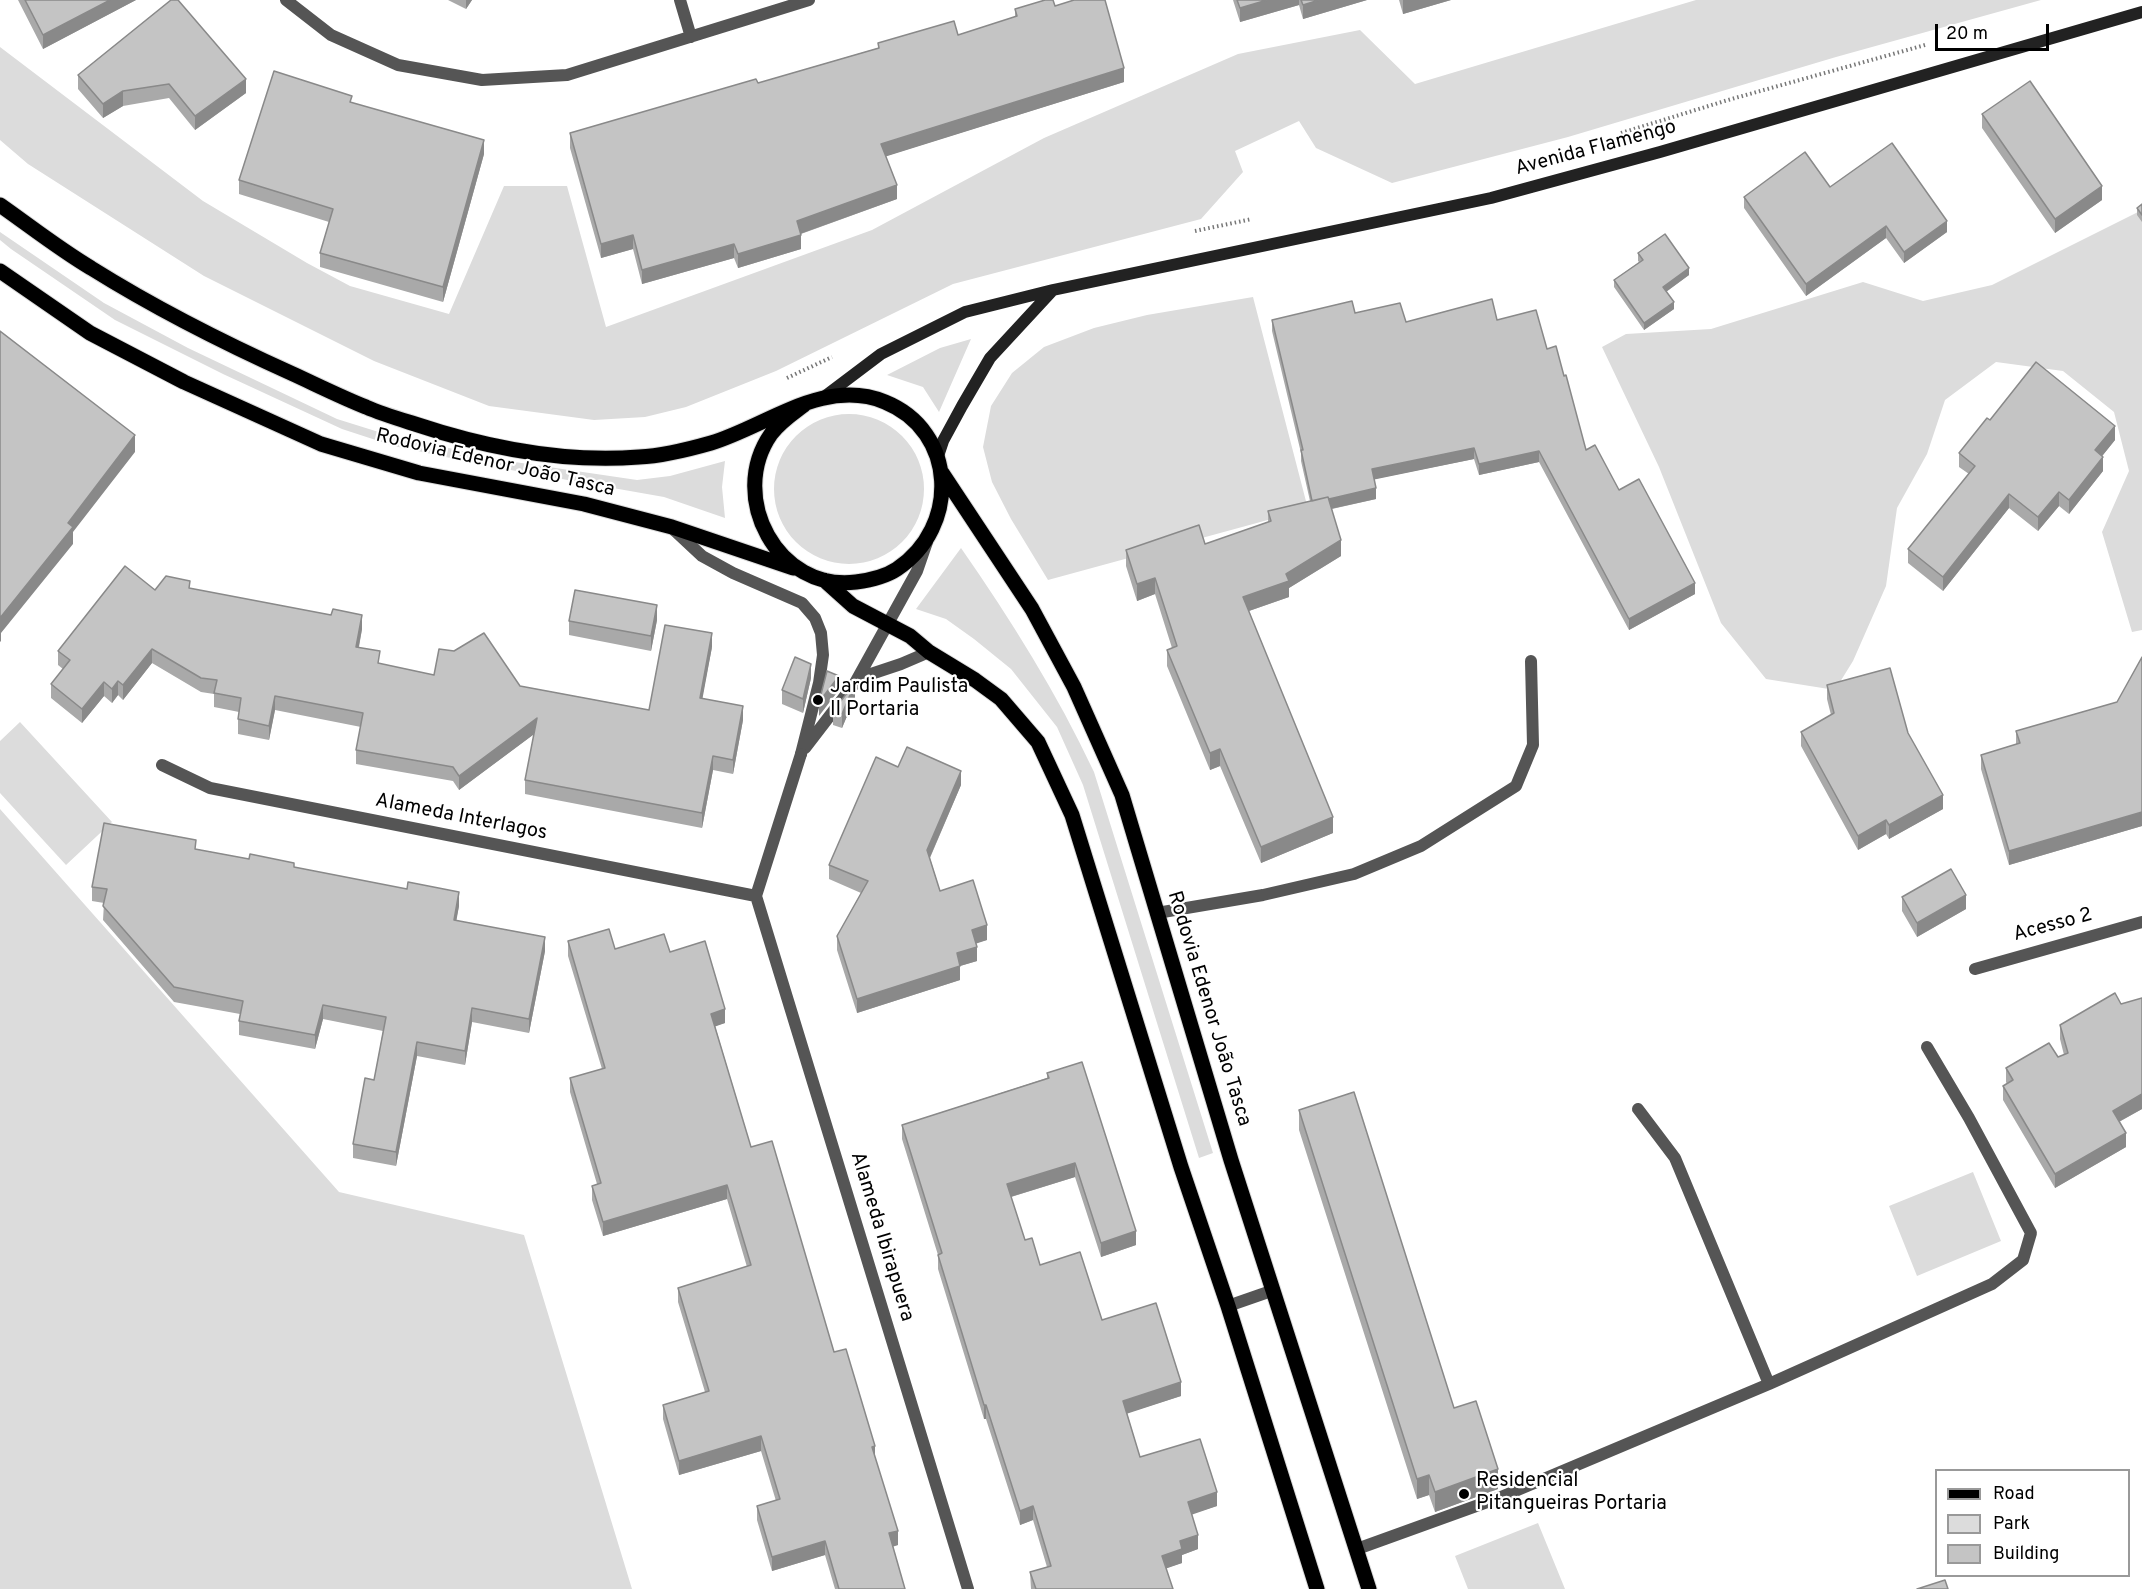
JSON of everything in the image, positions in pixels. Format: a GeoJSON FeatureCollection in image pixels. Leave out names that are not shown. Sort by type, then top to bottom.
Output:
{"type":"FeatureCollection","features":[{"type":"Feature","properties":{"kind":"main road","name":"Rodovia Edenor João Tasca"},"geometry":{"type":"LineString","coordinates":[[0,205],[90,268],[232,347],[369,409],[454,436],[518,452],[597,459],[643,457],[712,443],[804,405]]}},
{"type":"Feature","properties":{"kind":"main road","name":"Rodovia Edenor João Tasca"},"geometry":{"type":"LineString","coordinates":[[1,273],[90,333],[184,382],[321,444],[419,473],[584,504],[672,527],[803,572]]}},
{"type":"Feature","properties":{"kind":"main road"},"geometry":{"type":"LineString","coordinates":[[846,394],[868,396],[888,403],[907,415],[922,430],[934,449],[939,465],[942,494],[938,518],[927,540],[913,558],[893,572],[871,580],[847,583],[824,580],[803,572],[785,558],[770,541],[760,521],[755,500],[755,477],[760,455],[770,435],[785,418],[804,405],[824,397],[846,394]]}},
{"type":"Feature","properties":{"kind":"main road","name":"Rodovia Edenor João Tasca"},"geometry":{"type":"LineString","coordinates":[[939,465],[1032,609],[1074,687],[1122,795],[1231,1160],[1369,1589]]}},
{"type":"Feature","properties":{"kind":"main road"},"geometry":{"type":"LineString","coordinates":[[824,580],[853,606],[910,636],[929,652],[1001,699],[1038,742],[1072,815],[1181,1167],[1228,1306],[1317,1589]]}},
{"type":"Feature","properties":{"kind":"street"},"geometry":{"type":"LineString","coordinates":[[286,0],[330,35],[398,65],[482,80],[567,75],[809,0]]}},
{"type":"Feature","properties":{"kind":"street"},"geometry":{"type":"LineString","coordinates":[[680,0],[691,37]]}},
{"type":"Feature","properties":{"kind":"street","name":"Avenida Flamengo"},"geometry":{"type":"LineString","coordinates":[[824,397],[881,354],[965,312],[1053,290],[1491,198],[1660,152],[2142,12]]}},
{"type":"Feature","properties":{"kind":"street"},"geometry":{"type":"LineString","coordinates":[[939,465],[948,432],[990,358],[1053,290]]}},
{"type":"Feature","properties":{"kind":"street"},"geometry":{"type":"LineString","coordinates":[[672,527],[702,556],[733,573],[802,603],[815,618],[821,633],[823,655],[819,684],[801,754],[756,896]]}},
{"type":"Feature","properties":{"kind":"street"},"geometry":{"type":"LineString","coordinates":[[801,754],[855,683],[917,571],[927,540]]}},
{"type":"Feature","properties":{"kind":"street"},"geometry":{"type":"LineString","coordinates":[[855,683],[865,676],[929,652]]}},
{"type":"Feature","properties":{"kind":"street"},"geometry":{"type":"LineString","coordinates":[[1157,914],[1263,895],[1354,874],[1421,846],[1516,786],[1533,745],[1531,661]]}},
{"type":"Feature","properties":{"kind":"street","name":"Alameda Interlagos"},"geometry":{"type":"LineString","coordinates":[[162,765],[210,788],[756,896]]}},
{"type":"Feature","properties":{"kind":"street","name":"Alameda Ibirapuera"},"geometry":{"type":"LineString","coordinates":[[756,896],[968,1589]]}},
{"type":"Feature","properties":{"kind":"street","name":"Acesso 2"},"geometry":{"type":"LineString","coordinates":[[1975,969],[2142,922]]}},
{"type":"Feature","properties":{"kind":"street"},"geometry":{"type":"LineString","coordinates":[[1356,1549],[1501,1497],[1769,1384],[1992,1284],[2023,1260],[2031,1233],[1969,1118],[1927,1047]]}},
{"type":"Feature","properties":{"kind":"street"},"geometry":{"type":"LineString","coordinates":[[1638,1109],[1675,1158],[1769,1384]]}},
{"type":"Feature","properties":{"kind":"street"},"geometry":{"type":"LineString","coordinates":[[1228,1306],[1274,1290]]}},
{"type":"Feature","properties":{"kind":"path"},"geometry":{"type":"LineString","coordinates":[[1618,134],[1728,100],[1930,44]]}},
{"type":"Feature","properties":{"kind":"path"},"geometry":{"type":"LineString","coordinates":[[1191,232],[1259,218]]}},
{"type":"Feature","properties":{"kind":"path"},"geometry":{"type":"LineString","coordinates":[[778,383],[842,352]]}},
{"type":"Feature","properties":{"kind":"green space"},"geometry":{"type":"Polygon","coordinates":[[[1696,0],[2041,0],[1836,57],[1568,137],[1392,183],[1316,148],[1299,121],[1235,151],[1243,172],[1201,219],[953,284],[776,371],[686,407],[645,417],[594,420],[489,406],[374,361],[204,276],[28,164],[0,140],[0,47],[203,201],[307,263],[350,286],[449,314],[504,186],[567,186],[606,327],[872,230],[1044,138],[1238,54],[1360,30],[1415,84],[1696,0]]]}},
{"type":"Feature","properties":{"kind":"green space"},"geometry":{"type":"Polygon","coordinates":[[[2142,210],[2142,630],[2132,632],[2102,532],[2129,471],[2114,412],[2063,371],[1996,362],[1945,400],[1927,454],[1897,508],[1886,586],[1853,661],[1835,690],[1766,679],[1721,623],[1659,467],[1602,347],[1626,334],[1711,329],[1863,282],[1923,301],[1992,285],[2142,210]]]}},
{"type":"Feature","properties":{"kind":"green space"},"geometry":{"type":"Polygon","coordinates":[[[0,232],[104,303],[188,348],[337,419],[385,434],[508,461],[637,480],[670,476],[725,461],[722,487],[725,518],[664,497],[488,466],[394,446],[342,429],[223,374],[115,320],[11,249],[0,240],[0,232]]]}},
{"type":"Feature","properties":{"kind":"green space"},"geometry":{"type":"Polygon","coordinates":[[[1253,297],[1308,509],[1048,580],[1011,519],[992,482],[983,447],[991,406],[1012,373],[1044,347],[1094,328],[1147,315],[1253,297]]]}},
{"type":"Feature","properties":{"kind":"green space"},"geometry":{"type":"Polygon","coordinates":[[[971,339],[939,412],[923,387],[887,375],[940,348],[971,339]]]}},
{"type":"Feature","properties":{"kind":"green space"},"geometry":{"type":"Polygon","coordinates":[[[849,414],[878,420],[902,436],[918,460],[924,489],[918,518],[902,542],[878,558],[849,564],[820,558],[796,542],[780,518],[774,489],[780,460],[796,436],[820,420],[849,414]]]}},
{"type":"Feature","properties":{"kind":"green space"},"geometry":{"type":"Polygon","coordinates":[[[961,548],[1032,657],[1065,714],[1094,772],[1213,1153],[1199,1158],[1083,785],[1057,727],[1011,669],[946,619],[916,609],[961,548]]]}},
{"type":"Feature","properties":{"kind":"green space"},"geometry":{"type":"Polygon","coordinates":[[[20,722],[112,822],[66,865],[0,793],[0,741],[20,722]]]}},
{"type":"Feature","properties":{"kind":"green space"},"geometry":{"type":"Polygon","coordinates":[[[0,809],[339,1192],[524,1235],[632,1589],[0,1589],[0,809]]]}},
{"type":"Feature","properties":{"kind":"green space"},"geometry":{"type":"Polygon","coordinates":[[[1973,1172],[2001,1241],[1917,1276],[1889,1206],[1973,1172]]]}},
{"type":"Feature","properties":{"kind":"green space"},"geometry":{"type":"Polygon","coordinates":[[[1538,1523],[1565,1589],[1468,1589],[1455,1556],[1538,1523]]]}},
{"type":"Feature","properties":{"kind":"building"},"geometry":{"type":"Polygon","coordinates":[[[25,0],[110,0],[43,35],[25,0]]]}},
{"type":"Feature","properties":{"kind":"building"},"geometry":{"type":"Polygon","coordinates":[[[171,0],[178,0],[246,79],[195,116],[169,84],[123,91],[103,104],[78,75],[171,0]]]}},
{"type":"Feature","properties":{"kind":"building"},"geometry":{"type":"Polygon","coordinates":[[[1045,0],[1053,0],[1055,6],[1074,0],[1105,0],[1124,68],[881,144],[897,185],[797,221],[801,235],[738,254],[734,244],[642,270],[633,235],[601,244],[570,133],[756,79],[758,83],[879,48],[878,43],[954,21],[958,35],[1017,16],[1015,9],[1045,0]]]}},
{"type":"Feature","properties":{"kind":"building"},"geometry":{"type":"Polygon","coordinates":[[[1237,0],[1267,0],[1240,8],[1237,0]]]}},
{"type":"Feature","properties":{"kind":"building"},"geometry":{"type":"Polygon","coordinates":[[[1301,0],[1319,0],[1303,5],[1301,0]]]}},
{"type":"Feature","properties":{"kind":"building"},"geometry":{"type":"Polygon","coordinates":[[[274,71],[352,96],[350,102],[484,140],[443,287],[320,253],[333,209],[239,180],[274,71]]]}},
{"type":"Feature","properties":{"kind":"building"},"geometry":{"type":"Polygon","coordinates":[[[2030,81],[2102,186],[2055,219],[1982,114],[2030,81]]]}},
{"type":"Feature","properties":{"kind":"building"},"geometry":{"type":"Polygon","coordinates":[[[1892,143],[1947,221],[1904,252],[1886,226],[1806,284],[1744,197],[1805,152],[1830,187],[1892,143]]]}},
{"type":"Feature","properties":{"kind":"building"},"geometry":{"type":"Polygon","coordinates":[[[2142,204],[2142,215],[2137,208],[2142,204]]]}},
{"type":"Feature","properties":{"kind":"building"},"geometry":{"type":"Polygon","coordinates":[[[1665,234],[1689,268],[1663,287],[1674,302],[1644,323],[1614,280],[1643,260],[1638,253],[1665,234]]]}},
{"type":"Feature","properties":{"kind":"building"},"geometry":{"type":"Polygon","coordinates":[[[1492,299],[1497,320],[1536,310],[1547,349],[1556,346],[1586,450],[1595,445],[1619,490],[1639,479],[1695,583],[1629,619],[1539,451],[1479,464],[1474,448],[1372,469],[1376,488],[1312,501],[1301,450],[1303,450],[1272,320],[1352,301],[1355,313],[1400,303],[1406,322],[1492,299]]]}},
{"type":"Feature","properties":{"kind":"building"},"geometry":{"type":"Polygon","coordinates":[[[0,331],[135,435],[68,523],[73,527],[0,618],[0,331]]]}},
{"type":"Feature","properties":{"kind":"building"},"geometry":{"type":"Polygon","coordinates":[[[2036,362],[2115,426],[2095,450],[2103,457],[2069,500],[2059,492],[2038,517],[2009,494],[1943,577],[1908,549],[1975,466],[1959,453],[1987,418],[1990,420],[2036,362]]]}},
{"type":"Feature","properties":{"kind":"building"},"geometry":{"type":"Polygon","coordinates":[[[1328,497],[1341,540],[1286,574],[1289,581],[1243,597],[1333,817],[1261,847],[1220,749],[1210,753],[1167,650],[1177,646],[1155,578],[1137,584],[1126,550],[1199,525],[1205,544],[1271,521],[1268,511],[1328,497]]]}},
{"type":"Feature","properties":{"kind":"building"},"geometry":{"type":"Polygon","coordinates":[[[125,566],[155,590],[166,576],[190,581],[189,588],[331,615],[333,609],[362,615],[356,647],[380,651],[378,663],[434,675],[439,649],[454,651],[484,633],[520,686],[649,710],[665,625],[712,633],[700,698],[743,706],[733,760],[713,756],[702,813],[525,780],[537,718],[459,776],[453,767],[356,750],[363,713],[275,696],[269,726],[238,719],[241,698],[214,693],[217,680],[201,678],[152,649],[123,685],[118,681],[112,689],[104,682],[82,709],[51,684],[70,660],[58,651],[125,566]]]}},
{"type":"Feature","properties":{"kind":"building"},"geometry":{"type":"Polygon","coordinates":[[[575,590],[657,605],[651,636],[569,621],[575,590]]]}},
{"type":"Feature","properties":{"kind":"building"},"geometry":{"type":"Polygon","coordinates":[[[795,657],[811,664],[803,699],[782,690],[795,657]]]}},
{"type":"Feature","properties":{"kind":"building"},"geometry":{"type":"Polygon","coordinates":[[[2142,657],[2142,812],[2009,851],[1981,755],[2020,743],[2016,731],[2117,702],[2142,657]]]}},
{"type":"Feature","properties":{"kind":"building"},"geometry":{"type":"Polygon","coordinates":[[[1890,668],[1908,733],[1943,795],[1889,825],[1886,820],[1858,836],[1801,732],[1834,713],[1827,685],[1890,668]]]}},
{"type":"Feature","properties":{"kind":"building"},"geometry":{"type":"Polygon","coordinates":[[[827,671],[839,676],[819,702],[827,671]]]}},
{"type":"Feature","properties":{"kind":"building"},"geometry":{"type":"Polygon","coordinates":[[[855,683],[842,714],[833,711],[855,683]]]}},
{"type":"Feature","properties":{"kind":"building"},"geometry":{"type":"Polygon","coordinates":[[[907,747],[961,771],[927,850],[940,891],[973,880],[987,925],[972,930],[977,947],[957,953],[960,966],[857,999],[837,936],[868,881],[829,865],[876,757],[898,767],[907,747]]]}},
{"type":"Feature","properties":{"kind":"building"},"geometry":{"type":"Polygon","coordinates":[[[104,823],[196,840],[195,849],[249,859],[250,854],[294,863],[294,867],[407,889],[408,882],[459,892],[454,920],[545,937],[529,1019],[472,1008],[465,1051],[417,1042],[396,1152],[353,1144],[365,1078],[374,1080],[386,1017],[323,1005],[315,1035],[239,1021],[243,1001],[174,987],[103,906],[107,889],[92,887],[104,823]]]}},
{"type":"Feature","properties":{"kind":"building"},"geometry":{"type":"Polygon","coordinates":[[[1951,869],[1966,895],[1917,923],[1902,897],[1951,869]]]}},
{"type":"Feature","properties":{"kind":"building"},"geometry":{"type":"Polygon","coordinates":[[[609,929],[615,949],[664,934],[670,952],[705,941],[725,1009],[711,1014],[751,1147],[772,1141],[834,1352],[846,1349],[875,1446],[872,1447],[898,1531],[889,1533],[905,1589],[839,1589],[825,1541],[772,1557],[757,1506],[780,1499],[761,1436],[679,1461],[663,1405],[709,1391],[678,1288],[751,1265],[727,1185],[603,1222],[592,1186],[601,1183],[570,1078],[605,1068],[568,941],[609,929]]]}},
{"type":"Feature","properties":{"kind":"building"},"geometry":{"type":"Polygon","coordinates":[[[2115,993],[2121,1004],[2142,998],[2142,1094],[2113,1111],[2126,1133],[2055,1174],[2003,1086],[2013,1080],[2006,1068],[2049,1043],[2058,1057],[2068,1053],[2060,1025],[2115,993]]]}},
{"type":"Feature","properties":{"kind":"building"},"geometry":{"type":"Polygon","coordinates":[[[1082,1062],[1136,1231],[1101,1243],[1075,1163],[1007,1184],[1025,1240],[1032,1238],[1040,1265],[1080,1252],[1102,1320],[1156,1303],[1181,1382],[1123,1401],[1140,1457],[1200,1439],[1217,1492],[1188,1502],[1198,1535],[1180,1541],[1182,1549],[1162,1556],[1173,1589],[1036,1589],[1030,1572],[1051,1566],[1033,1506],[1020,1511],[986,1405],[984,1405],[938,1255],[942,1253],[902,1125],[1049,1078],[1047,1073],[1082,1062]]]}},
{"type":"Feature","properties":{"kind":"building"},"geometry":{"type":"Polygon","coordinates":[[[1354,1092],[1454,1408],[1476,1401],[1498,1469],[1435,1492],[1429,1475],[1417,1479],[1299,1110],[1354,1092]]]}},
{"type":"Feature","properties":{"kind":"building"},"geometry":{"type":"Polygon","coordinates":[[[1945,1580],[1948,1589],[1917,1589],[1945,1580]]]}},
{"type":"Feature","properties":{"kind":"place","name":"Jardim Paulista II Portaria"},"geometry":{"type":"Point","coordinates":[818,700]}},
{"type":"Feature","properties":{"kind":"place","name":"Residencial Pitangueiras Portaria"},"geometry":{"type":"Point","coordinates":[1464,1494]}}]}
